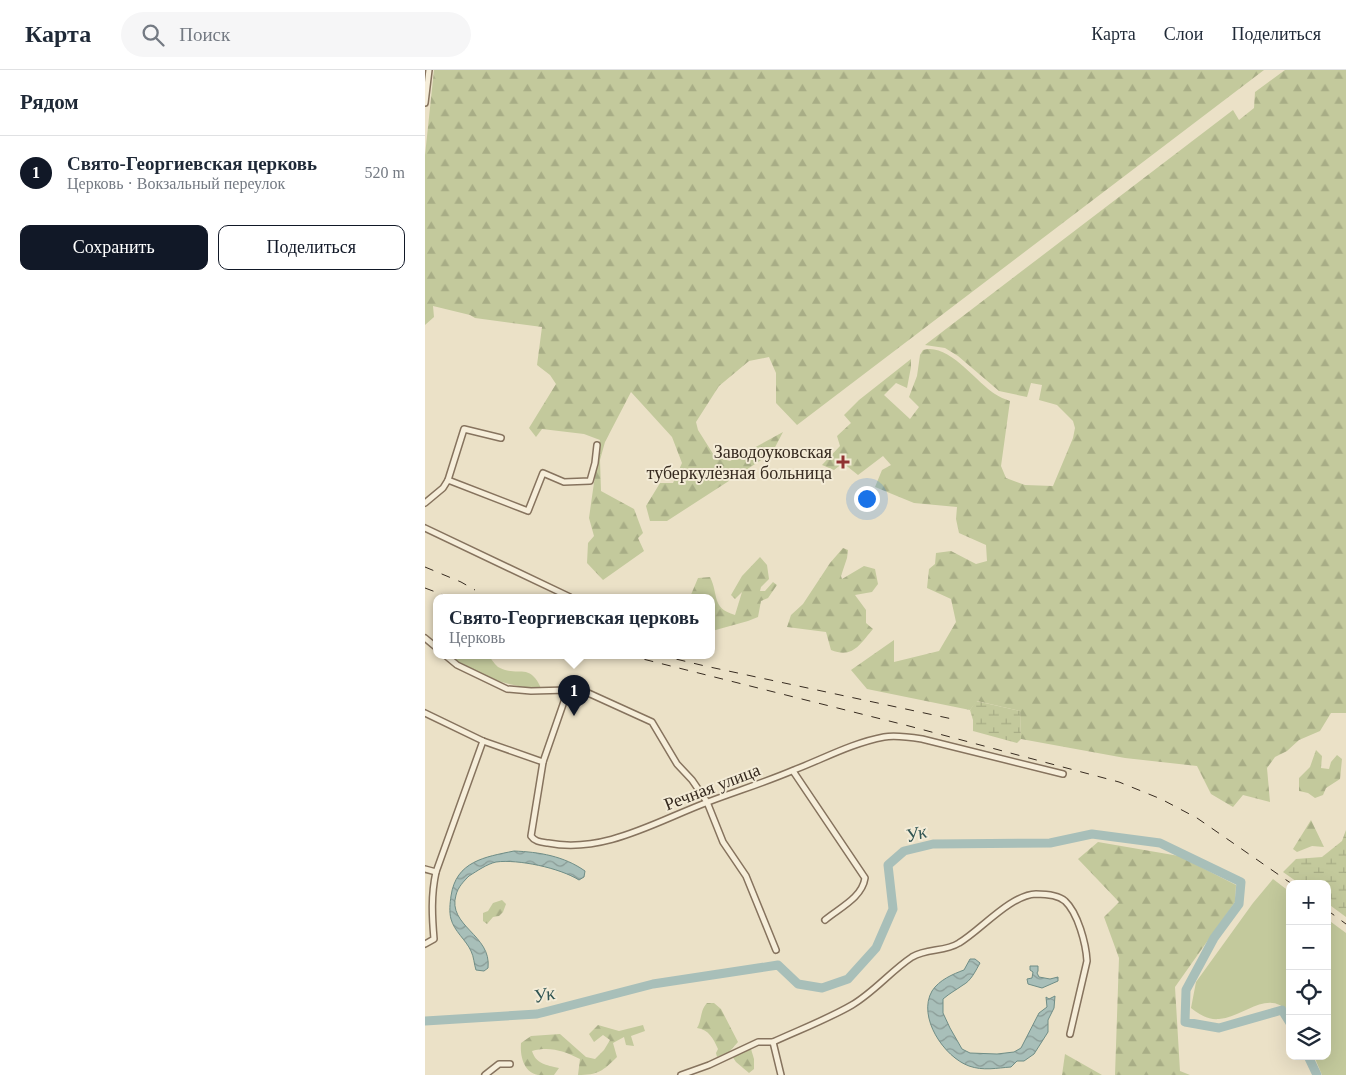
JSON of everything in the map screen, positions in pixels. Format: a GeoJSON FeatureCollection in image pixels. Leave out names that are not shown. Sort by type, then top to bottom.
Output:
{"type":"FeatureCollection","features":[{"type":"Feature","properties":{"kind":"street"},"geometry":{"type":"LineString","coordinates":[[425,102],[429,70]]}},
{"type":"Feature","properties":{"kind":"street"},"geometry":{"type":"LineString","coordinates":[[425,503],[443,488],[449,480],[464,429],[501,438]]}},
{"type":"Feature","properties":{"kind":"street"},"geometry":{"type":"LineString","coordinates":[[449,480],[528,511],[543,474],[564,482],[590,481],[597,445]]}},
{"type":"Feature","properties":{"kind":"street"},"geometry":{"type":"LineString","coordinates":[[425,528],[564,594]]}},
{"type":"Feature","properties":{"kind":"street"},"geometry":{"type":"LineString","coordinates":[[450,659],[457,665],[507,689],[586,692],[652,722],[677,764],[692,780],[707,802],[723,842],[746,876],[776,950]]}},
{"type":"Feature","properties":{"kind":"street"},"geometry":{"type":"LineString","coordinates":[[425,713],[483,741],[543,762],[568,690]]}},
{"type":"Feature","properties":{"kind":"street","name":"Речная улица"},"geometry":{"type":"LineString","coordinates":[[543,762],[531,836],[537,841],[565,846],[595,842],[637,831],[858,744],[885,737],[902,736],[921,739],[1063,774]]}},
{"type":"Feature","properties":{"kind":"street"},"geometry":{"type":"LineString","coordinates":[[425,944],[434,939],[432,889],[436,872],[483,741]]}},
{"type":"Feature","properties":{"kind":"street"},"geometry":{"type":"LineString","coordinates":[[793,771],[865,878],[861,889],[847,904],[825,920]]}},
{"type":"Feature","properties":{"kind":"street"},"geometry":{"type":"LineString","coordinates":[[425,868],[436,872]]}},
{"type":"Feature","properties":{"kind":"street"},"geometry":{"type":"LineString","coordinates":[[681,1075],[709,1065],[753,1044],[773,1042],[853,1004],[913,957],[925,952],[959,944],[1011,904],[1026,896],[1035,894],[1064,900],[1077,922],[1086,949],[1087,961],[1070,1034]]}},
{"type":"Feature","properties":{"kind":"street"},"geometry":{"type":"LineString","coordinates":[[773,1042],[781,1075]]}},
{"type":"Feature","properties":{"kind":"street"},"geometry":{"type":"LineString","coordinates":[[485,1075],[499,1064],[510,1064]]}},
{"type":"Feature","properties":{"kind":"green space"},"geometry":{"type":"Polygon","coordinates":[[[434,70],[1264,70],[797,425],[776,403],[776,373],[769,357],[749,361],[719,386],[696,422],[698,430],[715,457],[730,461],[783,432],[772,453],[667,521],[650,521],[646,506],[660,483],[673,483],[682,463],[672,437],[631,392],[605,442],[600,460],[601,491],[634,509],[643,533],[638,538],[644,551],[603,580],[587,563],[588,543],[594,536],[589,518],[600,440],[584,434],[542,429],[536,437],[529,428],[556,384],[550,375],[537,365],[542,327],[475,318],[470,315],[433,306],[434,317],[425,325],[425,155],[434,70]]]}},
{"type":"Feature","properties":{"kind":"green space"},"geometry":{"type":"Polygon","coordinates":[[[1285,70],[1346,70],[1346,713],[1331,713],[1320,731],[1299,740],[1287,751],[1275,757],[1267,768],[1270,802],[1243,795],[1233,807],[1211,794],[1197,766],[1125,758],[1021,739],[1020,711],[977,701],[970,710],[867,689],[851,670],[894,640],[894,662],[939,651],[956,622],[951,599],[927,588],[929,569],[935,564],[936,553],[951,551],[976,564],[987,561],[986,545],[959,533],[956,519],[957,507],[914,503],[875,487],[882,470],[891,465],[883,456],[858,475],[843,463],[834,470],[822,465],[840,446],[837,436],[851,423],[844,415],[859,400],[911,359],[907,388],[896,383],[884,395],[910,419],[919,407],[909,397],[917,376],[920,355],[923,350],[932,349],[942,352],[961,364],[995,394],[1010,401],[1001,466],[1006,478],[1025,485],[1053,486],[1073,438],[1075,428],[1073,421],[1057,405],[1039,400],[1042,385],[1031,383],[1027,397],[999,391],[958,356],[945,348],[925,345],[1233,110],[1239,120],[1254,108],[1255,92],[1285,70]]]}},
{"type":"Feature","properties":{"kind":"green space"},"geometry":{"type":"Polygon","coordinates":[[[843,548],[848,550],[841,576],[842,579],[864,566],[875,569],[878,584],[872,592],[855,595],[866,610],[866,623],[873,629],[860,645],[845,653],[831,650],[826,632],[787,627],[791,615],[803,604],[830,563],[843,548]]]}},
{"type":"Feature","properties":{"kind":"green space"},"geometry":{"type":"Polygon","coordinates":[[[760,557],[767,565],[769,579],[761,587],[760,591],[765,591],[773,582],[777,585],[768,598],[761,601],[758,617],[715,630],[715,594],[691,594],[698,578],[710,577],[719,605],[722,609],[735,615],[742,592],[735,599],[731,595],[742,576],[760,557]]]}},
{"type":"Feature","properties":{"kind":"green space"},"geometry":{"type":"Polygon","coordinates":[[[455,659],[491,659],[498,667],[505,670],[527,672],[532,675],[541,688],[505,683],[470,669],[455,659]]]}},
{"type":"Feature","properties":{"kind":"green space"},"geometry":{"type":"Polygon","coordinates":[[[976,701],[1020,711],[1021,739],[1017,743],[973,731],[973,720],[970,710],[976,701]]]}},
{"type":"Feature","properties":{"kind":"green space"},"geometry":{"type":"Polygon","coordinates":[[[1316,750],[1322,756],[1321,768],[1329,769],[1331,762],[1337,755],[1342,759],[1340,779],[1326,788],[1323,795],[1315,798],[1308,793],[1299,791],[1299,778],[1310,767],[1316,750]]]}},
{"type":"Feature","properties":{"kind":"green space"},"geometry":{"type":"Polygon","coordinates":[[[1311,820],[1324,847],[1312,846],[1297,852],[1293,849],[1311,820]]]}},
{"type":"Feature","properties":{"kind":"green space"},"geometry":{"type":"Polygon","coordinates":[[[1346,830],[1346,917],[1331,906],[1331,880],[1294,880],[1283,872],[1296,859],[1322,857],[1342,841],[1346,830]]]}},
{"type":"Feature","properties":{"kind":"green space"},"geometry":{"type":"Polygon","coordinates":[[[1098,842],[1179,856],[1236,885],[1235,902],[1175,987],[1180,1071],[1190,1075],[1115,1075],[1119,958],[1104,917],[1119,902],[1078,859],[1098,842]]]}},
{"type":"Feature","properties":{"kind":"green space"},"geometry":{"type":"Polygon","coordinates":[[[1273,879],[1286,889],[1286,1010],[1274,1003],[1265,1003],[1229,1017],[1219,1019],[1208,1018],[1191,1008],[1196,982],[1253,903],[1273,879]]]}},
{"type":"Feature","properties":{"kind":"green space"},"geometry":{"type":"Polygon","coordinates":[[[502,900],[506,904],[503,912],[499,916],[493,917],[487,924],[483,921],[483,913],[488,911],[493,903],[502,900]]]}},
{"type":"Feature","properties":{"kind":"green space"},"geometry":{"type":"Polygon","coordinates":[[[1331,922],[1346,933],[1346,1075],[1322,1075],[1316,1060],[1331,1060],[1331,922]]]}},
{"type":"Feature","properties":{"kind":"green space"},"geometry":{"type":"Polygon","coordinates":[[[707,1003],[714,1003],[721,1009],[738,1042],[729,1052],[717,1057],[718,1049],[712,1038],[705,1031],[697,1028],[707,1003]]]}},
{"type":"Feature","properties":{"kind":"green space"},"geometry":{"type":"Polygon","coordinates":[[[598,1025],[619,1031],[643,1025],[645,1031],[631,1036],[634,1046],[626,1045],[624,1037],[613,1043],[617,1057],[604,1069],[595,1073],[578,1075],[580,1059],[551,1049],[532,1051],[539,1061],[559,1068],[554,1075],[538,1075],[533,1073],[523,1062],[521,1043],[531,1036],[560,1034],[586,1057],[595,1059],[610,1040],[603,1035],[594,1042],[589,1034],[598,1025]]]}},
{"type":"Feature","properties":{"kind":"green space"},"geometry":{"type":"Polygon","coordinates":[[[751,1049],[754,1069],[749,1073],[732,1056],[751,1049]]]}},
{"type":"Feature","properties":{"kind":"green space"},"geometry":{"type":"Polygon","coordinates":[[[1065,1054],[1102,1075],[1062,1075],[1065,1054]]]}},
{"type":"Feature","properties":{"kind":"water"},"geometry":{"type":"Polygon","coordinates":[[[514,851],[533,852],[560,858],[585,871],[584,877],[579,880],[550,868],[505,861],[489,864],[469,876],[458,889],[455,906],[463,923],[483,947],[487,957],[488,968],[484,971],[476,970],[471,951],[451,919],[450,905],[454,884],[465,868],[473,863],[514,851]]]}},
{"type":"Feature","properties":{"kind":"water"},"geometry":{"type":"Polygon","coordinates":[[[970,959],[975,959],[980,963],[966,983],[943,999],[943,1013],[962,1049],[970,1053],[997,1054],[1014,1052],[1021,1048],[1039,1013],[1047,1007],[1046,997],[1049,999],[1055,996],[1054,1008],[1048,1020],[1048,1032],[1034,1054],[1024,1061],[1017,1061],[1011,1067],[990,1069],[969,1066],[951,1054],[942,1045],[931,1024],[928,1001],[932,991],[942,981],[964,970],[970,959]]]}},
{"type":"Feature","properties":{"kind":"water"},"geometry":{"type":"Polygon","coordinates":[[[1030,966],[1038,966],[1037,973],[1039,977],[1050,979],[1058,977],[1058,981],[1042,988],[1028,984],[1027,979],[1032,978],[1033,972],[1030,970],[1030,966]]]}},
{"type":"Feature","properties":{"kind":"waterway","name":"Ук"},"geometry":{"type":"LineString","coordinates":[[425,1021],[537,1014],[653,984],[778,965],[798,984],[822,988],[848,979],[876,948],[893,909],[888,865],[904,851],[933,844],[1050,843],[1092,834],[1160,843],[1241,882],[1239,904],[1214,938],[1186,990],[1185,1022],[1219,1028],[1282,1010],[1286,1016]]}},
{"type":"Feature","properties":{"kind":"waterway","name":"Ук"},"geometry":{"type":"LineString","coordinates":[[1310,1060],[1317,1075]]}},
{"type":"Feature","properties":{"kind":"railway"},"geometry":{"type":"LineString","coordinates":[[425,567],[475,590]]}},
{"type":"Feature","properties":{"kind":"railway"},"geometry":{"type":"LineString","coordinates":[[425,588],[441,594]]}},
{"type":"Feature","properties":{"kind":"railway"},"geometry":{"type":"LineString","coordinates":[[643,659],[909,726],[1119,782],[1161,799],[1197,818],[1286,880]]}},
{"type":"Feature","properties":{"kind":"railway"},"geometry":{"type":"LineString","coordinates":[[676,659],[957,720]]}},
{"type":"Feature","properties":{"kind":"railway"},"geometry":{"type":"LineString","coordinates":[[1331,913],[1346,924]]}},
{"type":"Feature","properties":{"kind":"place","name":"Заводоуковская туберкулёзная больница"},"geometry":{"type":"Point","coordinates":[843,462]}},
{"type":"Feature","properties":{"kind":"place","name":"Свято-Георгиевская церковь"},"geometry":{"type":"Point","coordinates":[574,716]}}]}
